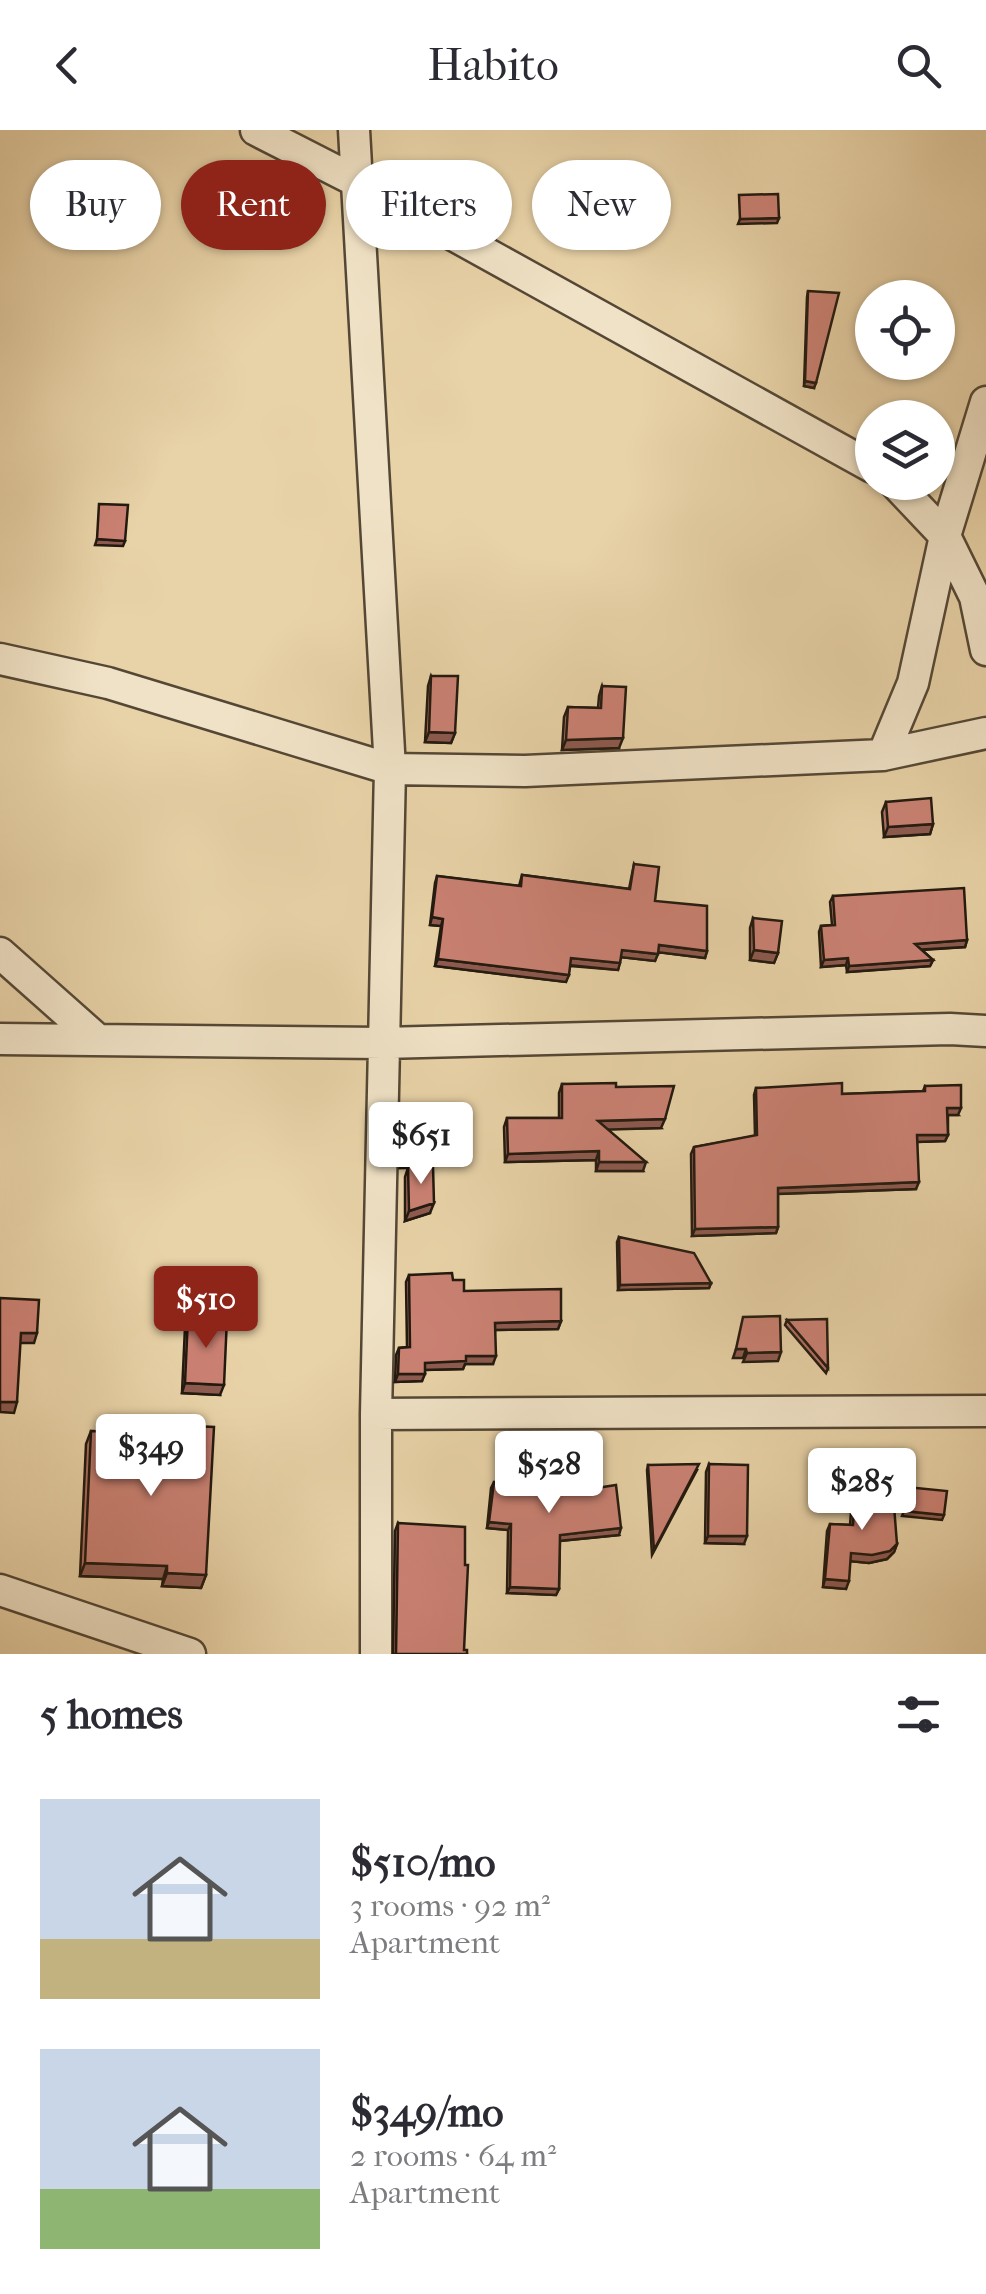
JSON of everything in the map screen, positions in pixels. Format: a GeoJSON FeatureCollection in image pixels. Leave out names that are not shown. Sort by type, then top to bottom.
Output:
{"type":"FeatureCollection","features":[{"type":"Feature","properties":{"kind":"street"},"geometry":{"type":"LineString","coordinates":[[256,130],[346,176]]}},
{"type":"Feature","properties":{"kind":"street"},"geometry":{"type":"LineString","coordinates":[[354,130],[354,160]]}},
{"type":"Feature","properties":{"kind":"street"},"geometry":{"type":"LineString","coordinates":[[358,250],[390,768],[376,1414],[376,1654]]}},
{"type":"Feature","properties":{"kind":"street"},"geometry":{"type":"LineString","coordinates":[[480,250],[855,458]]}},
{"type":"Feature","properties":{"kind":"street"},"geometry":{"type":"LineString","coordinates":[[883,756],[914,682],[945,536],[986,402]]}},
{"type":"Feature","properties":{"kind":"street"},"geometry":{"type":"LineString","coordinates":[[911,500],[945,536],[976,597],[986,650]]}},
{"type":"Feature","properties":{"kind":"street"},"geometry":{"type":"LineString","coordinates":[[0,659],[108,683],[390,768],[525,771],[883,756],[986,733]]}},
{"type":"Feature","properties":{"kind":"street"},"geometry":{"type":"LineString","coordinates":[[0,952],[98,1040]]}},
{"type":"Feature","properties":{"kind":"street"},"geometry":{"type":"LineString","coordinates":[[0,1039],[383,1043],[986,1031]]}},
{"type":"Feature","properties":{"kind":"street"},"geometry":{"type":"LineString","coordinates":[[376,1414],[986,1411]]}},
{"type":"Feature","properties":{"kind":"street"},"geometry":{"type":"LineString","coordinates":[[0,1590],[190,1654]]}},
{"type":"Feature","properties":{"kind":"building"},"geometry":{"type":"Polygon","coordinates":[[[778,194],[779,218],[740,219],[739,195],[778,194]]]}},
{"type":"Feature","properties":{"kind":"building"},"geometry":{"type":"Polygon","coordinates":[[[808,291],[839,293],[816,383],[805,381],[808,291]]]}},
{"type":"Feature","properties":{"kind":"building"},"geometry":{"type":"Polygon","coordinates":[[[99,504],[128,505],[125,541],[97,539],[99,504]]]}},
{"type":"Feature","properties":{"kind":"building"},"geometry":{"type":"Polygon","coordinates":[[[431,676],[458,676],[455,733],[429,732],[431,676]]]}},
{"type":"Feature","properties":{"kind":"building"},"geometry":{"type":"Polygon","coordinates":[[[602,686],[626,687],[623,738],[566,740],[568,707],[601,708],[602,686]]]}},
{"type":"Feature","properties":{"kind":"building"},"geometry":{"type":"Polygon","coordinates":[[[931,798],[933,824],[888,827],[886,802],[931,798]]]}},
{"type":"Feature","properties":{"kind":"building"},"geometry":{"type":"Polygon","coordinates":[[[634,864],[659,867],[655,901],[707,906],[707,951],[659,945],[658,954],[622,950],[620,963],[571,958],[569,975],[438,959],[443,919],[432,917],[437,876],[521,886],[522,875],[630,889],[634,864]]]}},
{"type":"Feature","properties":{"kind":"building"},"geometry":{"type":"Polygon","coordinates":[[[964,888],[967,940],[915,944],[933,960],[849,966],[848,958],[824,960],[821,926],[835,925],[833,896],[964,888]]]}},
{"type":"Feature","properties":{"kind":"building"},"geometry":{"type":"Polygon","coordinates":[[[753,918],[782,921],[778,953],[754,950],[753,918]]]}},
{"type":"Feature","properties":{"kind":"building"},"geometry":{"type":"Polygon","coordinates":[[[616,1083],[616,1087],[674,1086],[665,1119],[598,1121],[646,1162],[599,1162],[599,1151],[508,1154],[507,1118],[562,1118],[562,1084],[616,1083]]]}},
{"type":"Feature","properties":{"kind":"building"},"geometry":{"type":"Polygon","coordinates":[[[842,1083],[842,1094],[925,1091],[925,1086],[961,1085],[961,1108],[947,1108],[948,1135],[917,1135],[919,1182],[778,1188],[778,1227],[695,1229],[694,1147],[757,1135],[756,1088],[842,1083]]]}},
{"type":"Feature","properties":{"kind":"building"},"geometry":{"type":"Polygon","coordinates":[[[405,1115],[430,1115],[431,1157],[404,1158],[405,1115]]]}},
{"type":"Feature","properties":{"kind":"building"},"geometry":{"type":"Polygon","coordinates":[[[433,1166],[434,1203],[409,1211],[408,1167],[433,1166]]]}},
{"type":"Feature","properties":{"kind":"building"},"geometry":{"type":"Polygon","coordinates":[[[619,1237],[694,1253],[711,1283],[620,1285],[619,1237]]]}},
{"type":"Feature","properties":{"kind":"building"},"geometry":{"type":"Polygon","coordinates":[[[452,1273],[453,1280],[464,1280],[464,1291],[561,1289],[561,1321],[495,1323],[496,1356],[425,1363],[425,1374],[398,1374],[399,1348],[410,1347],[409,1275],[452,1273]]]}},
{"type":"Feature","properties":{"kind":"building"},"geometry":{"type":"Polygon","coordinates":[[[0,1298],[39,1300],[37,1333],[21,1333],[17,1402],[0,1402],[0,1298]]]}},
{"type":"Feature","properties":{"kind":"building"},"geometry":{"type":"Polygon","coordinates":[[[780,1316],[781,1352],[747,1353],[746,1349],[736,1349],[743,1317],[780,1316]]]}},
{"type":"Feature","properties":{"kind":"building"},"geometry":{"type":"Polygon","coordinates":[[[188,1317],[227,1318],[224,1385],[185,1383],[188,1317]]]}},
{"type":"Feature","properties":{"kind":"building"},"geometry":{"type":"Polygon","coordinates":[[[827,1319],[828,1368],[787,1320],[827,1319]]]}},
{"type":"Feature","properties":{"kind":"building"},"geometry":{"type":"Polygon","coordinates":[[[170,1425],[214,1427],[206,1575],[167,1573],[167,1566],[85,1563],[91,1431],[169,1434],[170,1425]]]}},
{"type":"Feature","properties":{"kind":"building"},"geometry":{"type":"Polygon","coordinates":[[[522,1458],[586,1458],[584,1490],[616,1485],[621,1528],[560,1535],[559,1589],[510,1587],[511,1524],[489,1522],[494,1482],[522,1484],[522,1458]]]}},
{"type":"Feature","properties":{"kind":"building"},"geometry":{"type":"Polygon","coordinates":[[[699,1464],[654,1550],[648,1465],[699,1464]]]}},
{"type":"Feature","properties":{"kind":"building"},"geometry":{"type":"Polygon","coordinates":[[[709,1464],[748,1465],[747,1536],[708,1536],[709,1464]]]}},
{"type":"Feature","properties":{"kind":"building"},"geometry":{"type":"Polygon","coordinates":[[[906,1487],[947,1491],[944,1515],[904,1511],[906,1487]]]}},
{"type":"Feature","properties":{"kind":"building"},"geometry":{"type":"Polygon","coordinates":[[[855,1491],[893,1493],[897,1544],[890,1551],[872,1555],[851,1553],[849,1581],[825,1579],[830,1524],[853,1525],[855,1491]]]}},
{"type":"Feature","properties":{"kind":"building"},"geometry":{"type":"Polygon","coordinates":[[[398,1523],[465,1527],[467,1654],[396,1654],[398,1523]]]}}]}
